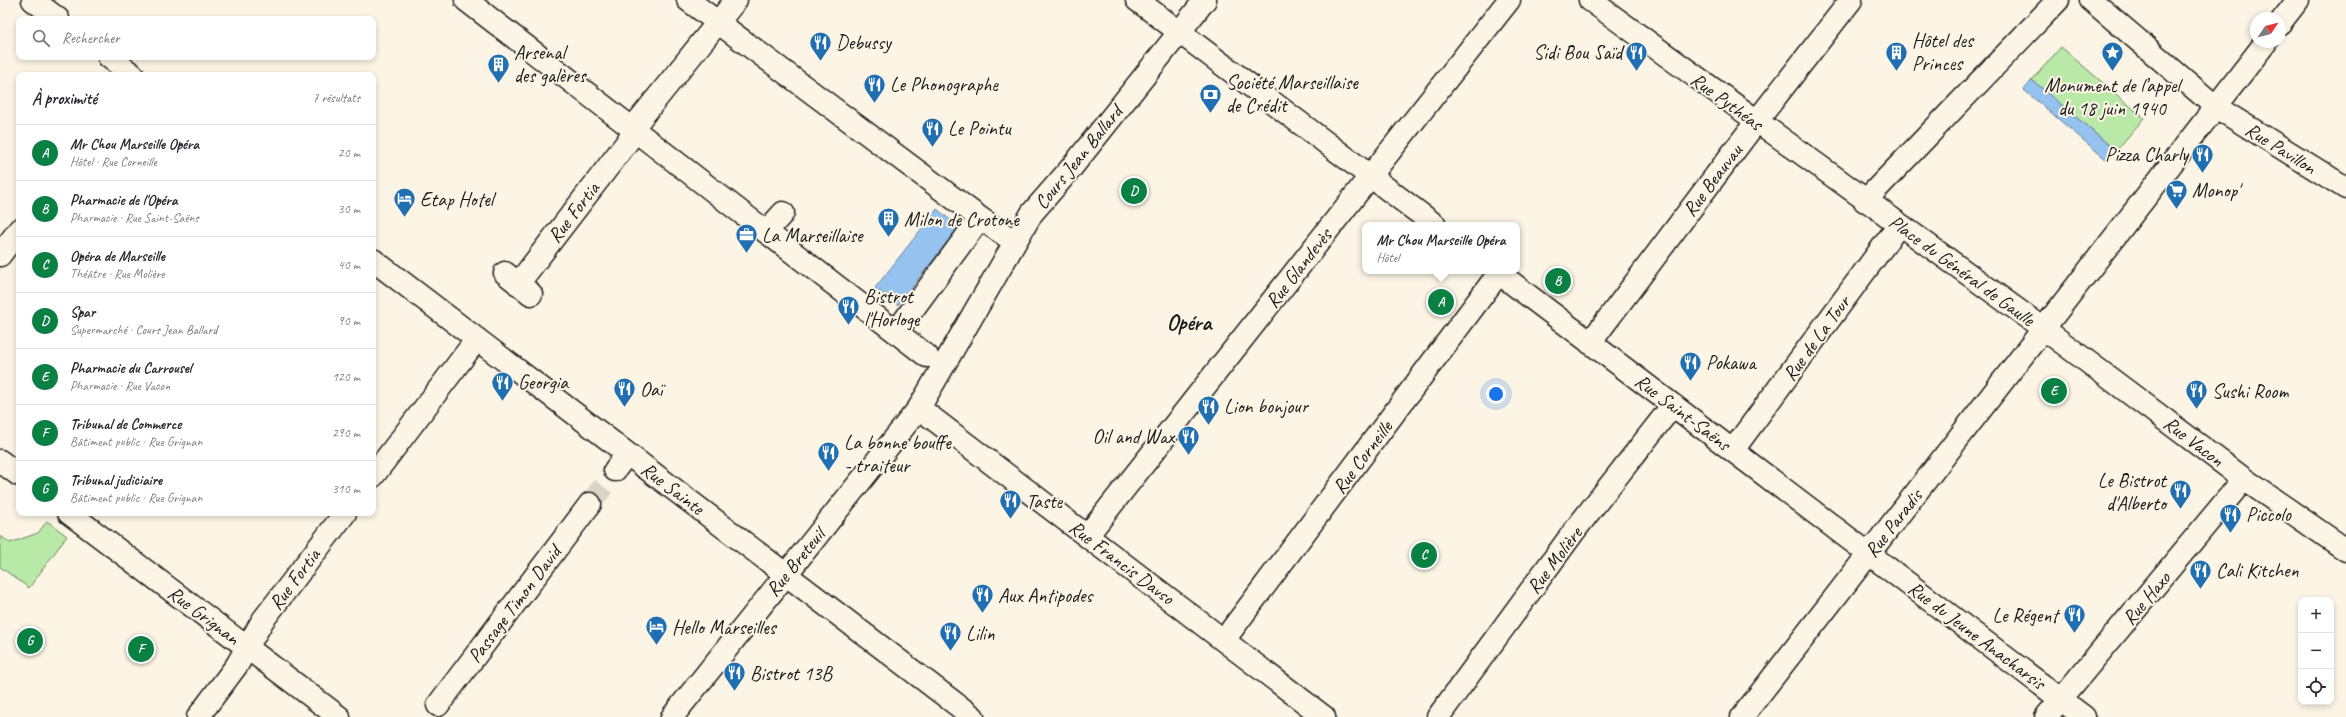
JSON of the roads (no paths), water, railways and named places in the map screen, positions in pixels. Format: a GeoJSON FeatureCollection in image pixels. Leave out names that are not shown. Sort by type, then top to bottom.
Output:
{"type":"FeatureCollection","features":[{"type":"Feature","properties":{"kind":"street"},"geometry":{"type":"LineString","coordinates":[[33,0],[54,16]]}},
{"type":"Feature","properties":{"kind":"street"},"geometry":{"type":"LineString","coordinates":[[466,0],[630,135],[766,232],[927,356]]}},
{"type":"Feature","properties":{"kind":"street"},"geometry":{"type":"LineString","coordinates":[[688,0],[980,218],[1015,242]]}},
{"type":"Feature","properties":{"kind":"street"},"geometry":{"type":"LineString","coordinates":[[1137,0],[1431,222]]}},
{"type":"Feature","properties":{"kind":"street","name":"Cours Jean Ballard"},"geometry":{"type":"LineString","coordinates":[[919,408],[1032,213],[1072,167],[1205,0]]}},
{"type":"Feature","properties":{"kind":"street","name":"Rue Glandevès"},"geometry":{"type":"LineString","coordinates":[[1087,536],[1509,0]]}},
{"type":"Feature","properties":{"kind":"street","name":"Rue Pythéas"},"geometry":{"type":"LineString","coordinates":[[1590,0],[1865,201]]}},
{"type":"Feature","properties":{"kind":"street","name":"Rue Beauvau"},"geometry":{"type":"LineString","coordinates":[[1590,343],[1756,122],[1851,0]]}},
{"type":"Feature","properties":{"kind":"street","name":"Place du Général de Gaulle"},"geometry":{"type":"LineString","coordinates":[[2058,0],[1865,201],[2044,330],[2261,48]]}},
{"type":"Feature","properties":{"kind":"street"},"geometry":{"type":"LineString","coordinates":[[2091,0],[2216,107]]}},
{"type":"Feature","properties":{"kind":"street"},"geometry":{"type":"LineString","coordinates":[[2286,15],[2298,0]]}},
{"type":"Feature","properties":{"kind":"street","name":"Rue Fortia"},"geometry":{"type":"LineString","coordinates":[[518,284],[630,135],[734,2]]}},
{"type":"Feature","properties":{"kind":"street"},"geometry":{"type":"LineString","coordinates":[[113,60],[129,72]]}},
{"type":"Feature","properties":{"kind":"street","name":"Rue Pavillon"},"geometry":{"type":"LineString","coordinates":[[2216,107],[2346,188]]}},
{"type":"Feature","properties":{"kind":"street"},"geometry":{"type":"LineString","coordinates":[[766,232],[783,213]]}},
{"type":"Feature","properties":{"kind":"street"},"geometry":{"type":"LineString","coordinates":[[896,332],[980,218]]}},
{"type":"Feature","properties":{"kind":"street","name":"Rue de La Tour"},"geometry":{"type":"LineString","coordinates":[[1733,450],[1899,225]]}},
{"type":"Feature","properties":{"kind":"street"},"geometry":{"type":"LineString","coordinates":[[0,255],[16,234]]}},
{"type":"Feature","properties":{"kind":"street","name":"Rue Sainte"},"geometry":{"type":"LineString","coordinates":[[376,262],[477,339],[621,462],[786,573],[973,717]]}},
{"type":"Feature","properties":{"kind":"street","name":"Rue Corneille"},"geometry":{"type":"LineString","coordinates":[[1224,640],[1496,274]]}},
{"type":"Feature","properties":{"kind":"street","name":"Rue Saint-Saëns"},"geometry":{"type":"LineString","coordinates":[[1500,274],[1870,554]]}},
{"type":"Feature","properties":{"kind":"street","name":"Rue Vacon"},"geometry":{"type":"LineString","coordinates":[[2044,330],[2244,479],[2346,550]]}},
{"type":"Feature","properties":{"kind":"street","name":"Rue Paradis"},"geometry":{"type":"LineString","coordinates":[[1742,717],[2044,330]]}},
{"type":"Feature","properties":{"kind":"street"},"geometry":{"type":"LineString","coordinates":[[376,472],[477,339]]}},
{"type":"Feature","properties":{"kind":"street","name":"Rue Molière"},"geometry":{"type":"LineString","coordinates":[[1438,717],[1575,530],[1673,405]]}},
{"type":"Feature","properties":{"kind":"street","name":"Rue Francis Davso"},"geometry":{"type":"LineString","coordinates":[[919,408],[1224,640],[1312,713]]}},
{"type":"Feature","properties":{"kind":"street","name":"Rue Breteuil"},"geometry":{"type":"LineString","coordinates":[[672,717],[919,408]]}},
{"type":"Feature","properties":{"kind":"street"},"geometry":{"type":"LineString","coordinates":[[0,461],[16,473]]}},
{"type":"Feature","properties":{"kind":"street","name":"Rue Haxo"},"geometry":{"type":"LineString","coordinates":[[2046,717],[2244,479]]}},
{"type":"Feature","properties":{"kind":"street","name":"Passage Timon David"},"geometry":{"type":"LineString","coordinates":[[438,705],[590,504]]}},
{"type":"Feature","properties":{"kind":"street","name":"Rue Grignan"},"geometry":{"type":"LineString","coordinates":[[73,516],[339,717]]}},
{"type":"Feature","properties":{"kind":"street","name":"Rue Fortia"},"geometry":{"type":"LineString","coordinates":[[198,717],[237,665],[263,620],[343,516]]}},
{"type":"Feature","properties":{"kind":"street","name":"Rue du Jeune Anacharsis"},"geometry":{"type":"LineString","coordinates":[[1870,554],[2084,717]]}},
{"type":"Feature","properties":{"kind":"water"},"geometry":{"type":"Polygon","coordinates":[[[2032,80],[2116,151],[2108,161],[2024,90],[2032,80]]]}},
{"type":"Feature","properties":{"kind":"water"},"geometry":{"type":"Polygon","coordinates":[[[937,209],[959,227],[898,305],[875,288],[937,209]]]}},
{"type":"Feature","properties":{"kind":"tunnel"},"geometry":{"type":"LineString","coordinates":[[590,504],[615,470]]}},
{"type":"Feature","properties":{"kind":"place","name":"Debussy"},"geometry":{"type":"Point","coordinates":[820,62]}},
{"type":"Feature","properties":{"kind":"place","name":"Sidi Bou Saïd"},"geometry":{"type":"Point","coordinates":[1637,72]}},
{"type":"Feature","properties":{"kind":"place","name":"Hôtel des Princes"},"geometry":{"type":"Point","coordinates":[1897,72]}},
{"type":"Feature","properties":{"kind":"place","name":"Monument de l’appel du 18 juin 1940"},"geometry":{"type":"Point","coordinates":[2112,72]}},
{"type":"Feature","properties":{"kind":"place","name":"Arsenal des galères"},"geometry":{"type":"Point","coordinates":[498,84]}},
{"type":"Feature","properties":{"kind":"place","name":"Le Phonographe"},"geometry":{"type":"Point","coordinates":[874,104]}},
{"type":"Feature","properties":{"kind":"place","name":"Société Marseillaise de Crédit"},"geometry":{"type":"Point","coordinates":[1210,114]}},
{"type":"Feature","properties":{"kind":"place","name":"Le Pointu"},"geometry":{"type":"Point","coordinates":[932,148]}},
{"type":"Feature","properties":{"kind":"place","name":"Pizza Charly"},"geometry":{"type":"Point","coordinates":[2203,174]}},
{"type":"Feature","properties":{"kind":"place","name":"Spar"},"geometry":{"type":"Point","coordinates":[1134,191]}},
{"type":"Feature","properties":{"kind":"place","name":"Monop'"},"geometry":{"type":"Point","coordinates":[2176,210]}},
{"type":"Feature","properties":{"kind":"place","name":"Etap Hotel"},"geometry":{"type":"Point","coordinates":[404,218]}},
{"type":"Feature","properties":{"kind":"place","name":"Milon de Crotone"},"geometry":{"type":"Point","coordinates":[888,238]}},
{"type":"Feature","properties":{"kind":"place","name":"La Marseillaise"},"geometry":{"type":"Point","coordinates":[747,254]}},
{"type":"Feature","properties":{"kind":"place","name":"Pharmacie de l'Opéra"},"geometry":{"type":"Point","coordinates":[1558,281]}},
{"type":"Feature","properties":{"kind":"place","name":"Mr Chou Marseille Opéra"},"geometry":{"type":"Point","coordinates":[1441,302]}},
{"type":"Feature","properties":{"kind":"place","name":"Bistrot l'Horloge"},"geometry":{"type":"Point","coordinates":[848,326]}},
{"type":"Feature","properties":{"kind":"place","name":"Pokawa"},"geometry":{"type":"Point","coordinates":[1690,382]}},
{"type":"Feature","properties":{"kind":"place","name":"Pharmacie du Carrousel"},"geometry":{"type":"Point","coordinates":[2054,391]}},
{"type":"Feature","properties":{"kind":"place","name":"Georgia"},"geometry":{"type":"Point","coordinates":[503,402]}},
{"type":"Feature","properties":{"kind":"place","name":"Oaï"},"geometry":{"type":"Point","coordinates":[625,408]}},
{"type":"Feature","properties":{"kind":"place","name":"Sushi Room"},"geometry":{"type":"Point","coordinates":[2196,410]}},
{"type":"Feature","properties":{"kind":"place","name":"Lion bonjour"},"geometry":{"type":"Point","coordinates":[1208,426]}},
{"type":"Feature","properties":{"kind":"place","name":"Oil and Wax"},"geometry":{"type":"Point","coordinates":[1189,456]}},
{"type":"Feature","properties":{"kind":"place","name":"La bonne bouffe - traiteur"},"geometry":{"type":"Point","coordinates":[829,472]}},
{"type":"Feature","properties":{"kind":"place","name":"Le Bistrot d'Alberto"},"geometry":{"type":"Point","coordinates":[2181,510]}},
{"type":"Feature","properties":{"kind":"place","name":"Taste"},"geometry":{"type":"Point","coordinates":[1010,520]}},
{"type":"Feature","properties":{"kind":"place","name":"Piccolo"},"geometry":{"type":"Point","coordinates":[2231,534]}},
{"type":"Feature","properties":{"kind":"place","name":"Opéra de Marseille"},"geometry":{"type":"Point","coordinates":[1424,555]}},
{"type":"Feature","properties":{"kind":"place","name":"Cali Kitchen"},"geometry":{"type":"Point","coordinates":[2200,590]}},
{"type":"Feature","properties":{"kind":"place","name":"Aux Antipodes"},"geometry":{"type":"Point","coordinates":[982,614]}},
{"type":"Feature","properties":{"kind":"place","name":"Le Régent"},"geometry":{"type":"Point","coordinates":[2074,634]}},
{"type":"Feature","properties":{"kind":"place","name":"Tribunal judiciaire"},"geometry":{"type":"Point","coordinates":[30,641]}},
{"type":"Feature","properties":{"kind":"place","name":"Hello Marseilles"},"geometry":{"type":"Point","coordinates":[656,646]}},
{"type":"Feature","properties":{"kind":"place","name":"Tribunal de Commerce"},"geometry":{"type":"Point","coordinates":[141,649]}},
{"type":"Feature","properties":{"kind":"place","name":"Lilin"},"geometry":{"type":"Point","coordinates":[950,652]}},
{"type":"Feature","properties":{"kind":"place","name":"Bistrot 13B"},"geometry":{"type":"Point","coordinates":[735,692]}},
{"type":"Feature","properties":{"kind":"district","name":"Opéra"},"geometry":{"type":"Point","coordinates":[1189,322]}}]}
